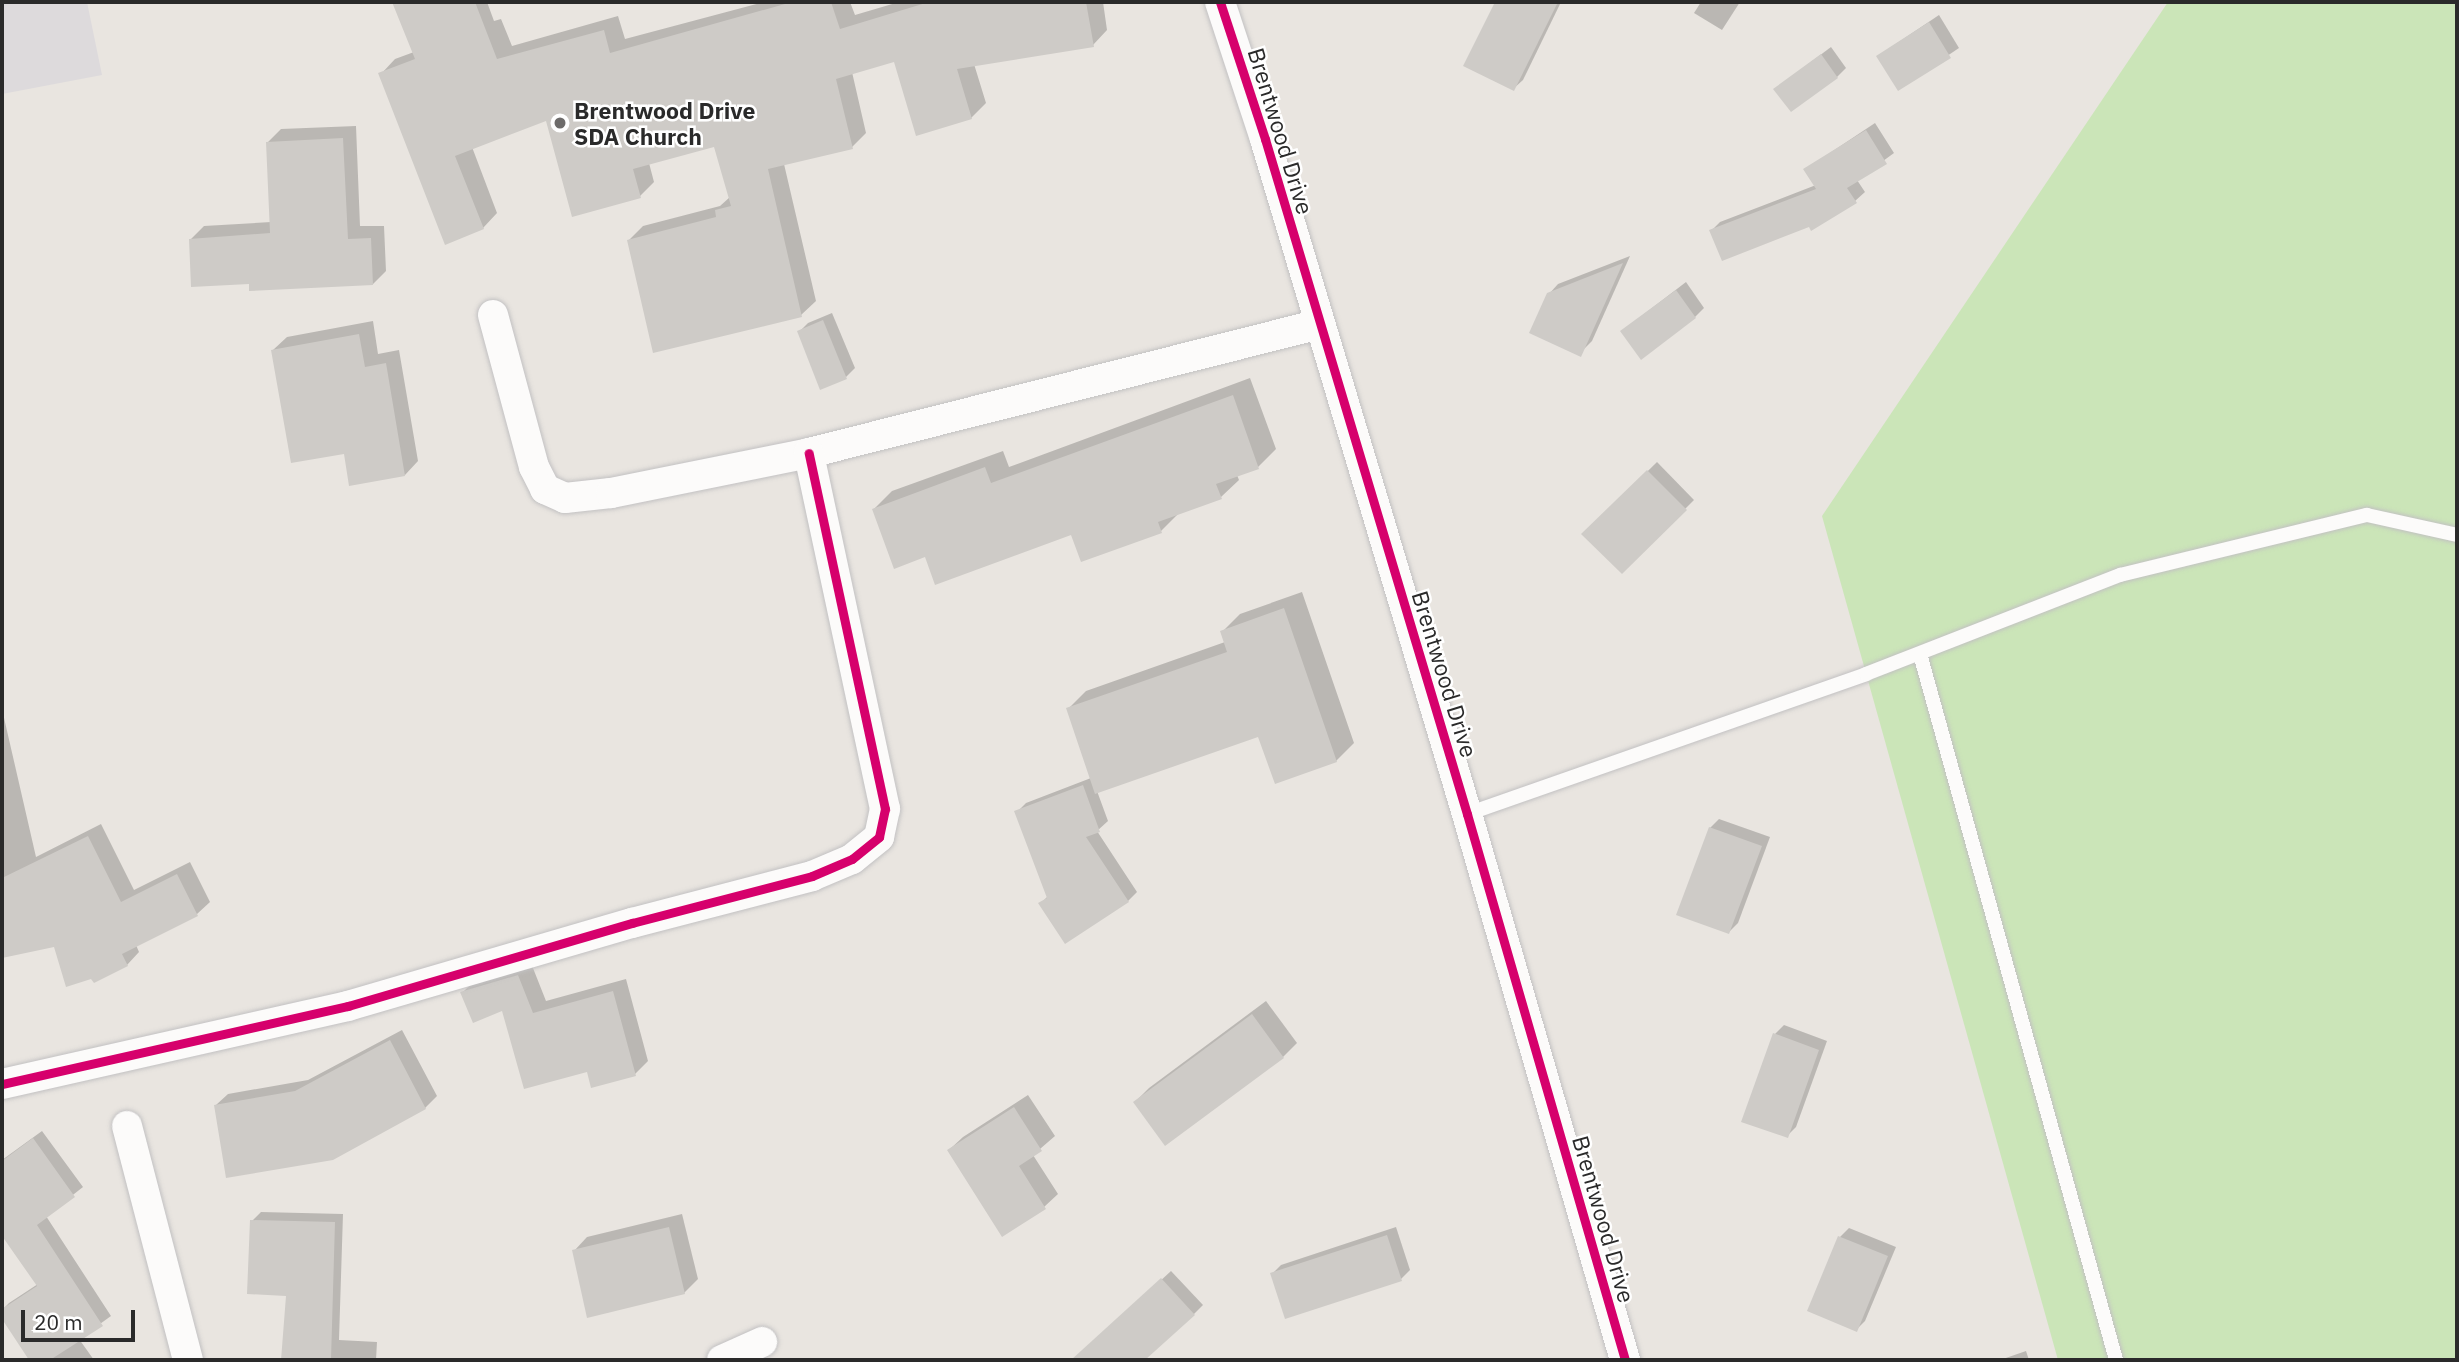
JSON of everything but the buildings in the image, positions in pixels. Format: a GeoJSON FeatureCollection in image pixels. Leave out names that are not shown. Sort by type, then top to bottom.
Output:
{"type":"FeatureCollection","features":[{"type":"Feature","properties":{"kind":"street","name":"Brentwood Drive"},"geometry":{"type":"LineString","coordinates":[[1220,2],[1467,814],[1625,1360]]}},
{"type":"Feature","properties":{"kind":"street"},"geometry":{"type":"LineString","coordinates":[[494,315],[534,467],[545,489],[565,498],[611,493],[808,453],[1320,324]]}},
{"type":"Feature","properties":{"kind":"street"},"geometry":{"type":"LineString","coordinates":[[2,1084],[252,1025],[348,1006],[632,923],[812,876],[852,859],[879,837],[884,809],[808,453]]}},
{"type":"Feature","properties":{"kind":"street"},"geometry":{"type":"LineString","coordinates":[[127,1126],[188,1360]]}},
{"type":"Feature","properties":{"kind":"street"},"geometry":{"type":"LineString","coordinates":[[722,1360],[762,1342]]}},
{"type":"Feature","properties":{"kind":"lane"},"geometry":{"type":"LineString","coordinates":[[1467,814],[1920,654],[2120,575],[2367,515],[2457,535]]}},
{"type":"Feature","properties":{"kind":"lane"},"geometry":{"type":"LineString","coordinates":[[1920,654],[2116,1360]]}},
{"type":"Feature","properties":{"kind":"shaded area"},"geometry":{"type":"Polygon","coordinates":[[[2,2],[87,2],[102,75],[2,94],[2,2]]]}},
{"type":"Feature","properties":{"kind":"green space"},"geometry":{"type":"Polygon","coordinates":[[[2168,2],[2457,2],[2457,1360],[2058,1360],[1822,516],[2168,2]]]}},
{"type":"Feature","properties":{"kind":"cycle path"},"geometry":{"type":"LineString","coordinates":[[1220,2],[1265,139],[1467,814],[1625,1360]]}},
{"type":"Feature","properties":{"kind":"cycle path"},"geometry":{"type":"LineString","coordinates":[[2,1084],[348,1006],[632,923],[812,876],[852,859],[879,837],[885,809],[809,453]]}},
{"type":"Feature","properties":{"kind":"place","name":"Brentwood Drive SDA Church"},"geometry":{"type":"Point","coordinates":[560,123]}}]}
